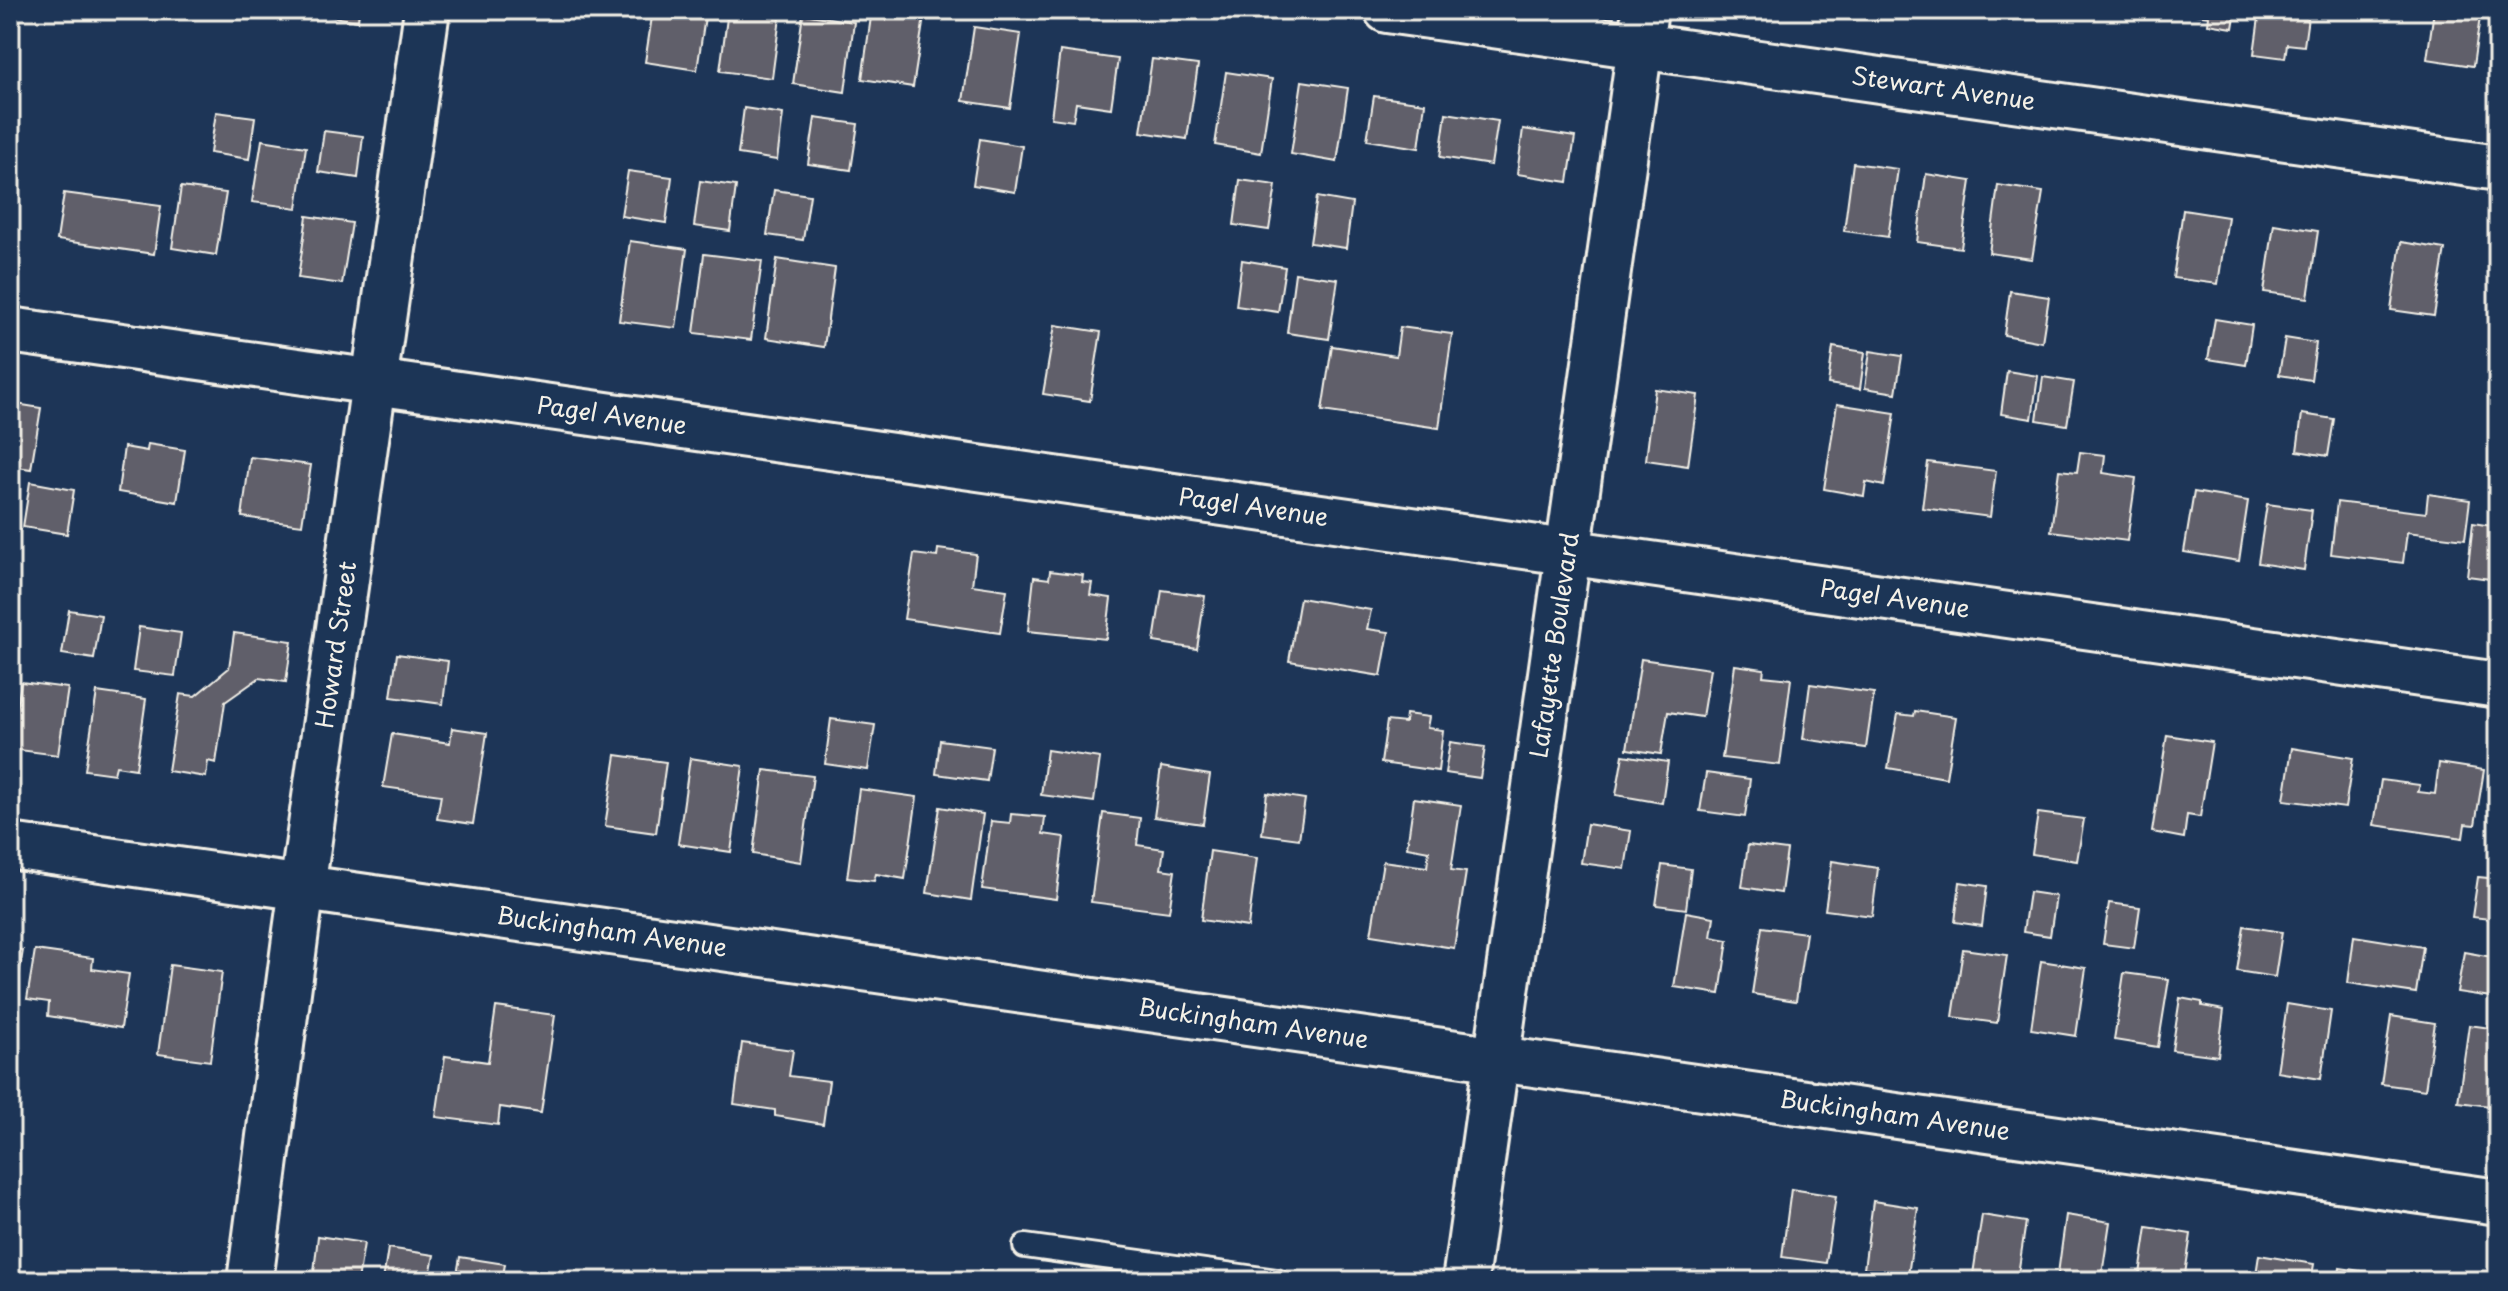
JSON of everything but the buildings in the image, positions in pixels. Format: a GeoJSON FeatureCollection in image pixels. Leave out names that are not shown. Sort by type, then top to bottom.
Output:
{"type":"FeatureCollection","features":[{"type":"Feature","properties":{"kind":"street","name":"Howard Street"},"geometry":{"type":"LineString","coordinates":[[250,1281],[302,888],[427,10]]}},
{"type":"Feature","properties":{"kind":"street","name":"Stewart Avenue"},"geometry":{"type":"LineString","coordinates":[[1387,10],[1643,28],[2498,168]]}},
{"type":"Feature","properties":{"kind":"street","name":"Lafayette Boulevard"},"geometry":{"type":"LineString","coordinates":[[1465,1281],[1643,28]]}},
{"type":"Feature","properties":{"kind":"street","name":"Pagel Avenue"},"geometry":{"type":"LineString","coordinates":[[10,330],[2498,685]]}},
{"type":"Feature","properties":{"kind":"street","name":"Buckingham Avenue"},"geometry":{"type":"LineString","coordinates":[[10,846],[2498,1202]]}},
{"type":"Feature","properties":{"kind":"lane"},"geometry":{"type":"LineString","coordinates":[[1025,1246],[1277,1281]]}}]}
